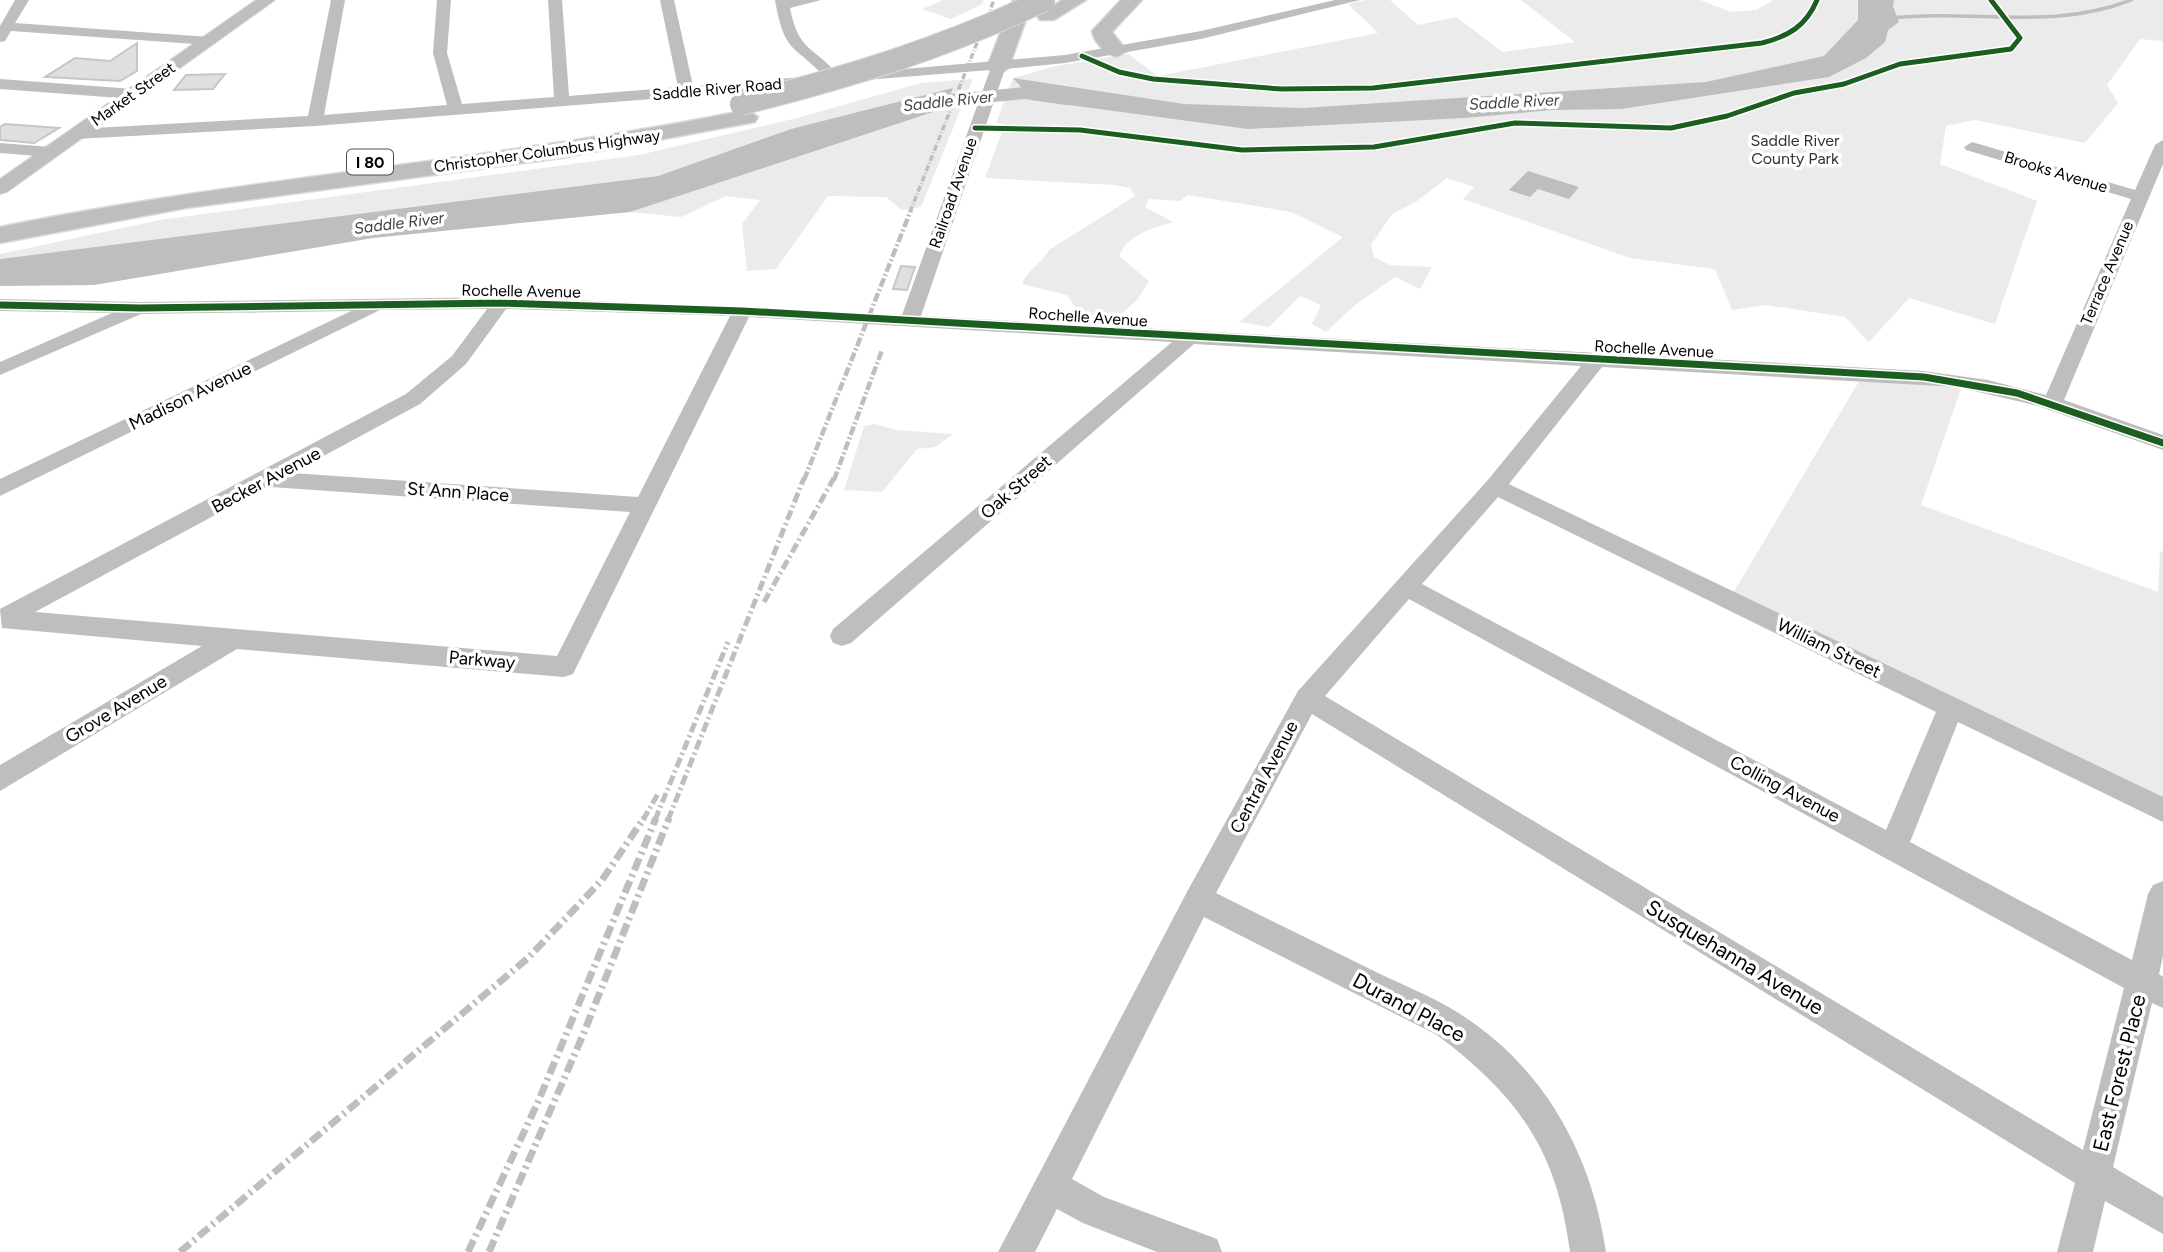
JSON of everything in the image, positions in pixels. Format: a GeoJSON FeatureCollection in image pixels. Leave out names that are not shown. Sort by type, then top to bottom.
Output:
{"type":"FeatureCollection","features":[{"type":"Feature","properties":{"kind":"highway"},"geometry":{"type":"LineString","coordinates":[[995,76],[1024,0]]}},
{"type":"Feature","properties":{"kind":"highway","name":"Christopher Columbus Highway"},"geometry":{"type":"LineString","coordinates":[[0,235],[213,196],[588,148],[742,106],[893,53],[1024,0]]}},
{"type":"Feature","properties":{"kind":"highway","name":"Christopher Columbus Highway"},"geometry":{"type":"LineString","coordinates":[[3,207],[587,133],[742,106],[922,67],[1045,8],[1076,0]]}},
{"type":"Feature","properties":{"kind":"highway"},"geometry":{"type":"LineString","coordinates":[[1117,51],[1103,37],[1102,31],[1132,0]]}},
{"type":"Feature","properties":{"kind":"highway","name":"Christopher Columbus Highway"},"geometry":{"type":"LineString","coordinates":[[561,128],[742,106]]}},
{"type":"Feature","properties":{"kind":"main road","name":"Market Street"},"geometry":{"type":"LineString","coordinates":[[3,207],[51,152],[267,0]]}},
{"type":"Feature","properties":{"kind":"street"},"geometry":{"type":"LineString","coordinates":[[22,0],[4,33],[209,40]]}},
{"type":"Feature","properties":{"kind":"street"},"geometry":{"type":"LineString","coordinates":[[315,121],[338,0]]}},
{"type":"Feature","properties":{"kind":"street"},"geometry":{"type":"LineString","coordinates":[[444,0],[440,53],[456,109]]}},
{"type":"Feature","properties":{"kind":"street"},"geometry":{"type":"LineString","coordinates":[[555,0],[562,102]]}},
{"type":"Feature","properties":{"kind":"street"},"geometry":{"type":"LineString","coordinates":[[667,0],[687,92]]}},
{"type":"Feature","properties":{"kind":"street"},"geometry":{"type":"LineString","coordinates":[[814,0],[782,2],[790,35],[797,48],[824,67],[833,78]]}},
{"type":"Feature","properties":{"kind":"street"},"geometry":{"type":"LineString","coordinates":[[1270,0],[1285,16]]}},
{"type":"Feature","properties":{"kind":"street","name":"Saddle River Road"},"geometry":{"type":"LineString","coordinates":[[76,134],[315,121],[833,78],[995,76],[1353,0]]}},
{"type":"Feature","properties":{"kind":"street","name":"Railroad Avenue"},"geometry":{"type":"LineString","coordinates":[[910,319],[995,76]]}},
{"type":"Feature","properties":{"kind":"street"},"geometry":{"type":"LineString","coordinates":[[0,84],[133,94]]}},
{"type":"Feature","properties":{"kind":"street","name":"Terrace Avenue"},"geometry":{"type":"LineString","coordinates":[[2053,401],[2163,145]]}},
{"type":"Feature","properties":{"kind":"street","name":"Brooks Avenue"},"geometry":{"type":"LineString","coordinates":[[1972,147],[2140,197]]}},
{"type":"Feature","properties":{"kind":"street"},"geometry":{"type":"LineString","coordinates":[[0,148],[51,152]]}},
{"type":"Feature","properties":{"kind":"street","name":"Rochelle Avenue"},"geometry":{"type":"LineString","coordinates":[[0,305],[140,308],[501,303],[742,311],[1964,380],[2053,401],[2163,443]]}},
{"type":"Feature","properties":{"kind":"street","name":"Becker Avenue"},"geometry":{"type":"LineString","coordinates":[[1,620],[393,412],[434,384],[466,352],[501,303]]}},
{"type":"Feature","properties":{"kind":"street","name":"Madison Avenue"},"geometry":{"type":"LineString","coordinates":[[0,488],[379,304]]}},
{"type":"Feature","properties":{"kind":"street"},"geometry":{"type":"LineString","coordinates":[[0,369],[140,308]]}},
{"type":"Feature","properties":{"kind":"street","name":"Parkway"},"geometry":{"type":"LineString","coordinates":[[1,620],[564,667],[742,311]]}},
{"type":"Feature","properties":{"kind":"street","name":"Oak Street"},"geometry":{"type":"LineString","coordinates":[[842,636],[1190,337]]}},
{"type":"Feature","properties":{"kind":"street","name":"Central Avenue"},"geometry":{"type":"LineString","coordinates":[[1016,1252],[1198,899],[1307,698],[1495,486],[1597,360]]}},
{"type":"Feature","properties":{"kind":"street","name":"St Ann Place"},"geometry":{"type":"LineString","coordinates":[[270,479],[645,505]]}},
{"type":"Feature","properties":{"kind":"street","name":"William Street"},"geometry":{"type":"LineString","coordinates":[[1495,486],[2163,810]]}},
{"type":"Feature","properties":{"kind":"street","name":"Colling Avenue"},"geometry":{"type":"LineString","coordinates":[[1406,586],[2152,987]]}},
{"type":"Feature","properties":{"kind":"street","name":"Grove Avenue"},"geometry":{"type":"LineString","coordinates":[[0,779],[233,639]]}},
{"type":"Feature","properties":{"kind":"street","name":"Susquehanna Avenue"},"geometry":{"type":"LineString","coordinates":[[1307,698],[2163,1217]]}},
{"type":"Feature","properties":{"kind":"street"},"geometry":{"type":"LineString","coordinates":[[1893,848],[1951,707]]}},
{"type":"Feature","properties":{"kind":"street","name":"East Forest Place"},"geometry":{"type":"LineString","coordinates":[[2075,1252],[2094,1175],[2152,987],[2163,894]]}},
{"type":"Feature","properties":{"kind":"street","name":"Durand Place"},"geometry":{"type":"LineString","coordinates":[[1198,899],[1448,1024],[1497,1061],[1531,1098],[1568,1164],[1580,1200],[1588,1252]]}},
{"type":"Feature","properties":{"kind":"street"},"geometry":{"type":"LineString","coordinates":[[1051,1187],[1095,1211],[1204,1252]]}},
{"type":"Feature","properties":{"kind":"green space"},"geometry":{"type":"Polygon","coordinates":[[[943,0],[984,0],[982,4],[951,19],[922,9],[943,0]]]}},
{"type":"Feature","properties":{"kind":"green space","name":"Saddle River County Park"},"geometry":{"type":"Polygon","coordinates":[[[1365,0],[1390,0],[1418,25],[1456,17],[1503,52],[1575,42],[1521,0],[1700,0],[1731,12],[1756,10],[1773,0],[2163,0],[2163,41],[2140,39],[2107,85],[2118,103],[2085,143],[1975,120],[1946,126],[1940,164],[2037,201],[1995,324],[1909,298],[1869,342],[1845,317],[1766,305],[1732,310],[1715,269],[1630,258],[1463,199],[1474,187],[1447,178],[1417,201],[1392,214],[1371,245],[1374,257],[1390,265],[1432,267],[1420,289],[1395,277],[1355,305],[1326,332],[1312,324],[1321,305],[1300,296],[1269,327],[1239,322],[1343,237],[1291,212],[1188,195],[1180,201],[1149,199],[1145,207],[1173,222],[1142,233],[1123,249],[1119,256],[1149,281],[1138,299],[1117,318],[1080,314],[1067,295],[1022,284],[1049,250],[1135,196],[1130,188],[1115,185],[985,178],[1005,124],[996,123],[1013,78],[1056,66],[1128,54],[1158,76],[1378,33],[1348,4],[1365,0]]]}},
{"type":"Feature","properties":{"kind":"green space"},"geometry":{"type":"Polygon","coordinates":[[[973,79],[921,207],[902,210],[886,197],[828,196],[776,269],[747,271],[742,224],[760,200],[726,196],[681,217],[630,212],[923,109],[791,129],[658,176],[0,259],[0,254],[160,220],[639,155],[797,118],[921,83],[973,79]]]}},
{"type":"Feature","properties":{"kind":"green space"},"geometry":{"type":"Polygon","coordinates":[[[1864,373],[1964,380],[1921,505],[2158,592],[2160,551],[2163,552],[2163,810],[1729,600],[1864,373]]]}},
{"type":"Feature","properties":{"kind":"green space"},"geometry":{"type":"Polygon","coordinates":[[[875,424],[896,430],[953,434],[935,447],[917,449],[882,492],[844,490],[864,426],[875,424]]]}},
{"type":"Feature","properties":{"kind":"water","name":"Saddle River"},"geometry":{"type":"Polygon","coordinates":[[[1858,0],[1894,0],[1893,6],[1899,22],[1888,30],[1885,42],[1866,58],[1829,77],[1621,109],[1553,110],[1464,118],[1248,129],[1032,100],[1013,78],[1184,104],[1303,108],[1706,82],[1824,56],[1858,20],[1858,0]]]}},
{"type":"Feature","properties":{"kind":"water","name":"Saddle River"},"geometry":{"type":"Polygon","coordinates":[[[953,88],[945,108],[630,212],[373,238],[94,285],[0,286],[0,259],[658,176],[791,129],[953,88]]]}},
{"type":"Feature","properties":{"kind":"water"},"geometry":{"type":"Polygon","coordinates":[[[1528,171],[1579,187],[1569,199],[1538,189],[1530,197],[1509,190],[1528,171]]]}},
{"type":"Feature","properties":{"kind":"building"},"geometry":{"type":"Polygon","coordinates":[[[137,43],[137,71],[120,81],[45,77],[75,58],[110,61],[137,43]]]}},
{"type":"Feature","properties":{"kind":"building"},"geometry":{"type":"Polygon","coordinates":[[[225,74],[213,89],[174,90],[186,75],[225,74]]]}},
{"type":"Feature","properties":{"kind":"building"},"geometry":{"type":"Polygon","coordinates":[[[5,124],[59,128],[34,143],[0,140],[0,127],[5,124]]]}},
{"type":"Feature","properties":{"kind":"building"},"geometry":{"type":"Polygon","coordinates":[[[901,266],[915,267],[907,290],[893,289],[901,266]]]}},
{"type":"Feature","properties":{"kind":"waterway"},"geometry":{"type":"LineString","coordinates":[[1892,18],[2072,15],[2131,0]]}},
{"type":"Feature","properties":{"kind":"waterway","name":"Saddle River"},"geometry":{"type":"LineString","coordinates":[[907,104],[1025,93],[1066,99]]}},
{"type":"Feature","properties":{"kind":"railway"},"geometry":{"type":"LineString","coordinates":[[910,212],[994,0]]}},
{"type":"Feature","properties":{"kind":"railway"},"geometry":{"type":"LineString","coordinates":[[804,480],[911,210]]}},
{"type":"Feature","properties":{"kind":"railway"},"geometry":{"type":"LineString","coordinates":[[834,480],[882,350]]}},
{"type":"Feature","properties":{"kind":"railway"},"geometry":{"type":"LineString","coordinates":[[668,820],[804,478]]}},
{"type":"Feature","properties":{"kind":"railway"},"geometry":{"type":"LineString","coordinates":[[764,602],[834,478]]}},
{"type":"Feature","properties":{"kind":"railway"},"geometry":{"type":"LineString","coordinates":[[655,820],[728,642]]}},
{"type":"Feature","properties":{"kind":"railway"},"geometry":{"type":"LineString","coordinates":[[643,820],[659,792]]}},
{"type":"Feature","properties":{"kind":"railway"},"geometry":{"type":"LineString","coordinates":[[180,1252],[528,958],[602,880],[644,818]]}},
{"type":"Feature","properties":{"kind":"railway"},"geometry":{"type":"LineString","coordinates":[[468,1252],[538,1102],[656,818]]}},
{"type":"Feature","properties":{"kind":"railway"},"geometry":{"type":"LineString","coordinates":[[489,1252],[583,1035],[669,818]]}},
{"type":"Feature","properties":{"kind":"cycle path"},"geometry":{"type":"LineString","coordinates":[[1082,56],[1119,72],[1153,79],[1281,89],[1373,88],[1762,43],[1781,38],[1796,30],[1808,18],[1817,0]]}},
{"type":"Feature","properties":{"kind":"cycle path"},"geometry":{"type":"LineString","coordinates":[[975,128],[1080,130],[1242,150],[1374,147],[1515,123],[1671,128],[1727,116],[1794,93],[1844,84],[1900,64],[2011,49],[2020,38],[1991,0]]}},
{"type":"Feature","properties":{"kind":"cycle path"},"geometry":{"type":"LineString","coordinates":[[0,305],[140,308],[501,303],[742,311],[1540,358],[1924,377],[1988,386],[2046,401],[2163,443]]}}]}
